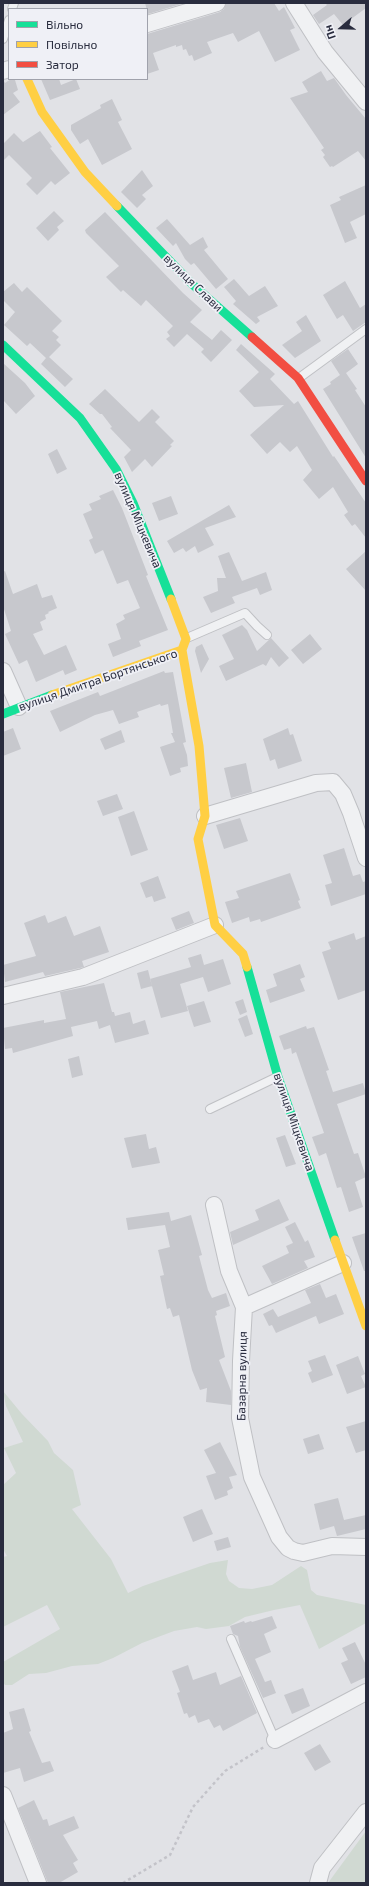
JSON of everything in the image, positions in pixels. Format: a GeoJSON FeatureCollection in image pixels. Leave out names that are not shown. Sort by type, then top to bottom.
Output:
{"type":"FeatureCollection","features":[{"type":"Feature","properties":{"kind":"street"},"geometry":{"type":"LineString","coordinates":[[148,24],[217,3]]}},
{"type":"Feature","properties":{"kind":"street"},"geometry":{"type":"LineString","coordinates":[[294,3],[325,52],[366,102]]}},
{"type":"Feature","properties":{"kind":"street","name":"вулиця Слави"},"geometry":{"type":"LineString","coordinates":[[27,80],[42,112],[85,172],[192,284],[298,378],[366,481]]}},
{"type":"Feature","properties":{"kind":"street","name":"вулиця Міцкевича"},"geometry":{"type":"LineString","coordinates":[[3,345],[80,418],[116,469],[133,503],[186,639]]}},
{"type":"Feature","properties":{"kind":"street","name":"вулиця Дмитра Бортянського"},"geometry":{"type":"LineString","coordinates":[[3,714],[19,707],[182,650],[186,639]]}},
{"type":"Feature","properties":{"kind":"street"},"geometry":{"type":"LineString","coordinates":[[3,996],[82,977],[215,925],[198,839],[205,816],[199,746],[182,650]]}},
{"type":"Feature","properties":{"kind":"street"},"geometry":{"type":"LineString","coordinates":[[3,671],[19,707]]}},
{"type":"Feature","properties":{"kind":"street"},"geometry":{"type":"LineString","coordinates":[[205,816],[316,783],[333,782],[343,794],[366,858]]}},
{"type":"Feature","properties":{"kind":"street","name":"вулиця Міцкевича"},"geometry":{"type":"LineString","coordinates":[[215,925],[243,954],[278,1077],[366,1326]]}},
{"type":"Feature","properties":{"kind":"street","name":"Базарна вулиця"},"geometry":{"type":"LineString","coordinates":[[214,1205],[229,1271],[244,1307],[240,1418],[252,1477],[280,1538],[288,1548],[303,1553],[332,1546],[366,1547]]}},
{"type":"Feature","properties":{"kind":"street"},"geometry":{"type":"LineString","coordinates":[[244,1307],[343,1263]]}},
{"type":"Feature","properties":{"kind":"street"},"geometry":{"type":"LineString","coordinates":[[275,1740],[366,1692]]}},
{"type":"Feature","properties":{"kind":"street"},"geometry":{"type":"LineString","coordinates":[[3,1795],[38,1883]]}},
{"type":"Feature","properties":{"kind":"street"},"geometry":{"type":"LineString","coordinates":[[318,1883],[322,1868],[366,1812]]}},
{"type":"Feature","properties":{"kind":"lane"},"geometry":{"type":"LineString","coordinates":[[3,39],[8,23]]}},
{"type":"Feature","properties":{"kind":"lane"},"geometry":{"type":"LineString","coordinates":[[298,378],[366,329]]}},
{"type":"Feature","properties":{"kind":"lane","name":"вулиця Дмитра Бортянського"},"geometry":{"type":"LineString","coordinates":[[186,639],[246,613],[267,635]]}},
{"type":"Feature","properties":{"kind":"lane"},"geometry":{"type":"LineString","coordinates":[[210,1109],[278,1077]]}},
{"type":"Feature","properties":{"kind":"lane"},"geometry":{"type":"LineString","coordinates":[[231,1639],[275,1740]]}},
{"type":"Feature","properties":{"kind":"path"},"geometry":{"type":"LineString","coordinates":[[123,1883],[170,1854],[193,1807],[225,1771],[275,1740]]}},
{"type":"Feature","properties":{"kind":"shaded area"},"geometry":{"type":"Polygon","coordinates":[[[3,1391],[22,1414],[48,1441],[54,1453],[73,1470],[81,1505],[72,1509],[111,1559],[128,1593],[143,1586],[210,1563],[228,1560],[226,1574],[229,1581],[239,1588],[252,1589],[272,1585],[301,1566],[307,1570],[311,1590],[317,1595],[366,1605],[366,1623],[319,1649],[300,1605],[245,1617],[229,1626],[206,1629],[197,1627],[174,1631],[142,1643],[98,1664],[72,1666],[46,1673],[29,1674],[12,1685],[5,1685],[3,1682],[3,1662],[60,1629],[47,1605],[3,1627],[3,1557],[7,1556],[3,1549],[3,1485],[16,1473],[4,1448],[23,1442],[6,1406],[3,1391]]]}},
{"type":"Feature","properties":{"kind":"shaded area"},"geometry":{"type":"Polygon","coordinates":[[[366,1831],[366,1883],[328,1883],[366,1831]]]}},
{"type":"Feature","properties":{"kind":"building"},"geometry":{"type":"Polygon","coordinates":[[[145,3],[184,3],[148,14],[148,8],[146,8],[145,3]]]}},
{"type":"Feature","properties":{"kind":"building"},"geometry":{"type":"Polygon","coordinates":[[[226,3],[274,3],[279,11],[284,7],[295,28],[290,30],[300,50],[275,62],[259,31],[238,42],[233,33],[207,42],[212,53],[194,61],[192,55],[189,56],[186,49],[183,50],[182,45],[176,47],[176,45],[153,53],[159,70],[148,74],[148,34],[220,12],[224,9],[226,3]]]}},
{"type":"Feature","properties":{"kind":"building"},"geometry":{"type":"Polygon","coordinates":[[[325,3],[366,3],[366,8],[343,25],[334,14],[319,24],[313,15],[327,5],[325,3]]]}},
{"type":"Feature","properties":{"kind":"building"},"geometry":{"type":"Polygon","coordinates":[[[321,71],[327,81],[334,78],[366,119],[366,161],[358,151],[333,167],[330,167],[323,157],[325,155],[321,150],[324,148],[290,98],[308,92],[302,82],[321,71]]]}},
{"type":"Feature","properties":{"kind":"building"},"geometry":{"type":"Polygon","coordinates":[[[3,80],[5,83],[10,80],[15,80],[18,90],[13,93],[20,102],[3,115],[3,80]]]}},
{"type":"Feature","properties":{"kind":"building"},"geometry":{"type":"Polygon","coordinates":[[[41,80],[59,80],[61,85],[76,80],[80,89],[50,100],[41,80]]]}},
{"type":"Feature","properties":{"kind":"building"},"geometry":{"type":"Polygon","coordinates":[[[112,99],[122,120],[118,122],[132,149],[102,165],[88,139],[80,144],[71,130],[71,125],[101,108],[100,105],[112,99]]]}},
{"type":"Feature","properties":{"kind":"building"},"geometry":{"type":"Polygon","coordinates":[[[40,131],[52,147],[50,148],[70,173],[55,185],[51,181],[37,195],[26,184],[32,178],[9,155],[3,161],[3,144],[14,133],[23,142],[40,131]]]}},
{"type":"Feature","properties":{"kind":"building"},"geometry":{"type":"Polygon","coordinates":[[[142,170],[153,186],[142,195],[146,199],[137,208],[121,192],[142,170]]]}},
{"type":"Feature","properties":{"kind":"building"},"geometry":{"type":"Polygon","coordinates":[[[366,185],[366,214],[350,222],[357,238],[345,243],[330,205],[341,200],[339,197],[366,185]]]}},
{"type":"Feature","properties":{"kind":"building"},"geometry":{"type":"Polygon","coordinates":[[[54,211],[64,221],[57,227],[59,230],[48,241],[36,228],[54,211]]]}},
{"type":"Feature","properties":{"kind":"building"},"geometry":{"type":"Polygon","coordinates":[[[105,212],[183,293],[202,310],[190,322],[212,340],[221,330],[232,340],[211,362],[201,352],[204,349],[187,334],[174,347],[166,339],[170,336],[167,332],[173,326],[146,300],[141,306],[123,290],[121,292],[106,277],[119,266],[86,233],[85,230],[105,212]]]}},
{"type":"Feature","properties":{"kind":"building"},"geometry":{"type":"Polygon","coordinates":[[[167,219],[190,245],[203,237],[208,247],[204,250],[228,279],[216,289],[194,263],[191,265],[185,259],[176,243],[173,246],[156,228],[167,219]]]}},
{"type":"Feature","properties":{"kind":"building"},"geometry":{"type":"Polygon","coordinates":[[[234,279],[249,296],[265,286],[278,306],[257,317],[260,321],[256,324],[233,304],[236,301],[224,287],[234,279]]]}},
{"type":"Feature","properties":{"kind":"building"},"geometry":{"type":"Polygon","coordinates":[[[345,281],[360,308],[366,304],[366,322],[353,331],[343,315],[337,319],[323,295],[345,281]]]}},
{"type":"Feature","properties":{"kind":"building"},"geometry":{"type":"Polygon","coordinates":[[[14,283],[22,292],[27,287],[62,321],[52,331],[59,337],[56,340],[61,345],[49,357],[73,379],[65,387],[41,364],[46,358],[30,343],[27,346],[4,325],[15,312],[3,300],[3,292],[14,283]]]}},
{"type":"Feature","properties":{"kind":"building"},"geometry":{"type":"Polygon","coordinates":[[[306,315],[321,341],[295,358],[282,345],[302,331],[296,322],[306,315]]]}},
{"type":"Feature","properties":{"kind":"building"},"geometry":{"type":"Polygon","coordinates":[[[241,344],[275,374],[270,379],[294,404],[298,401],[333,457],[334,456],[366,503],[366,538],[355,524],[352,526],[344,515],[348,512],[333,487],[319,499],[303,480],[312,470],[297,446],[290,452],[280,442],[267,454],[250,435],[284,405],[254,407],[239,391],[259,372],[236,350],[241,344]]]}},
{"type":"Feature","properties":{"kind":"building"},"geometry":{"type":"Polygon","coordinates":[[[348,349],[358,364],[346,373],[357,389],[355,390],[366,407],[366,458],[323,389],[331,384],[330,382],[340,375],[331,361],[348,349]]]}},
{"type":"Feature","properties":{"kind":"building"},"geometry":{"type":"Polygon","coordinates":[[[3,363],[25,383],[35,396],[16,414],[3,400],[3,363]]]}},
{"type":"Feature","properties":{"kind":"building"},"geometry":{"type":"Polygon","coordinates":[[[105,389],[139,422],[152,409],[160,417],[155,422],[174,441],[170,445],[172,446],[152,467],[145,459],[132,472],[124,457],[131,450],[110,428],[112,427],[102,414],[100,414],[89,404],[105,389]]]}},
{"type":"Feature","properties":{"kind":"building"},"geometry":{"type":"Polygon","coordinates":[[[57,449],[67,469],[57,474],[48,454],[57,449]]]}},
{"type":"Feature","properties":{"kind":"building"},"geometry":{"type":"Polygon","coordinates":[[[113,490],[122,508],[148,575],[146,576],[168,630],[139,641],[141,646],[113,657],[108,644],[121,639],[116,624],[125,619],[123,615],[140,608],[128,580],[117,584],[103,550],[95,554],[89,540],[93,538],[83,514],[92,510],[89,504],[101,499],[99,496],[113,490]]]}},
{"type":"Feature","properties":{"kind":"building"},"geometry":{"type":"Polygon","coordinates":[[[171,496],[178,514],[159,521],[152,503],[171,496]]]}},
{"type":"Feature","properties":{"kind":"building"},"geometry":{"type":"Polygon","coordinates":[[[229,505],[236,517],[205,528],[214,545],[198,553],[195,546],[186,552],[183,548],[174,553],[167,541],[229,505]]]}},
{"type":"Feature","properties":{"kind":"building"},"geometry":{"type":"Polygon","coordinates":[[[366,551],[366,591],[346,569],[366,551]]]}},
{"type":"Feature","properties":{"kind":"building"},"geometry":{"type":"Polygon","coordinates":[[[229,552],[242,581],[266,572],[272,590],[260,595],[257,588],[232,597],[235,603],[211,613],[203,597],[218,591],[217,578],[226,578],[218,556],[229,552]]]}},
{"type":"Feature","properties":{"kind":"building"},"geometry":{"type":"Polygon","coordinates":[[[5,571],[13,594],[37,584],[42,598],[52,595],[57,608],[48,612],[49,613],[45,615],[46,619],[40,622],[43,630],[33,634],[44,655],[66,645],[77,670],[65,675],[63,670],[36,682],[27,660],[19,664],[5,634],[11,631],[3,606],[3,572],[5,571]]]}},
{"type":"Feature","properties":{"kind":"building"},"geometry":{"type":"Polygon","coordinates":[[[242,625],[247,630],[257,651],[271,638],[289,658],[279,667],[271,657],[266,666],[263,664],[226,681],[219,666],[234,659],[222,635],[242,625]]]}},
{"type":"Feature","properties":{"kind":"building"},"geometry":{"type":"Polygon","coordinates":[[[310,634],[322,649],[303,664],[291,650],[310,634]]]}},
{"type":"Feature","properties":{"kind":"building"},"geometry":{"type":"Polygon","coordinates":[[[202,644],[209,659],[201,673],[195,651],[196,647],[202,644]]]}},
{"type":"Feature","properties":{"kind":"building"},"geometry":{"type":"Polygon","coordinates":[[[164,671],[165,673],[173,672],[186,742],[183,743],[187,755],[188,766],[180,768],[181,772],[170,776],[160,747],[175,742],[171,733],[173,733],[168,704],[161,706],[160,704],[137,712],[139,717],[119,724],[113,710],[95,715],[60,732],[50,711],[98,692],[100,696],[164,671]]]}},
{"type":"Feature","properties":{"kind":"building"},"geometry":{"type":"Polygon","coordinates":[[[13,728],[21,749],[3,756],[3,732],[13,728]]]}},
{"type":"Feature","properties":{"kind":"building"},"geometry":{"type":"Polygon","coordinates":[[[288,728],[290,735],[293,734],[302,761],[278,769],[275,759],[270,761],[263,739],[288,728]]]}},
{"type":"Feature","properties":{"kind":"building"},"geometry":{"type":"Polygon","coordinates":[[[121,730],[125,742],[105,750],[100,739],[121,730]]]}},
{"type":"Feature","properties":{"kind":"building"},"geometry":{"type":"Polygon","coordinates":[[[246,763],[252,792],[231,798],[224,768],[246,763]]]}},
{"type":"Feature","properties":{"kind":"building"},"geometry":{"type":"Polygon","coordinates":[[[117,794],[123,809],[103,816],[97,801],[117,794]]]}},
{"type":"Feature","properties":{"kind":"building"},"geometry":{"type":"Polygon","coordinates":[[[134,811],[148,850],[131,856],[118,817],[134,811]]]}},
{"type":"Feature","properties":{"kind":"building"},"geometry":{"type":"Polygon","coordinates":[[[240,818],[248,841],[224,849],[216,825],[240,818]]]}},
{"type":"Feature","properties":{"kind":"building"},"geometry":{"type":"Polygon","coordinates":[[[344,848],[353,876],[360,874],[363,882],[366,881],[366,894],[331,906],[325,885],[332,883],[323,855],[344,848]]]}},
{"type":"Feature","properties":{"kind":"building"},"geometry":{"type":"Polygon","coordinates":[[[290,873],[300,900],[298,901],[301,908],[261,922],[260,919],[250,922],[249,917],[232,923],[225,902],[239,898],[236,891],[290,873]]]}},
{"type":"Feature","properties":{"kind":"building"},"geometry":{"type":"Polygon","coordinates":[[[158,876],[166,898],[154,902],[152,896],[146,898],[140,883],[158,876]]]}},
{"type":"Feature","properties":{"kind":"building"},"geometry":{"type":"Polygon","coordinates":[[[189,911],[194,923],[176,930],[171,918],[189,911]]]}},
{"type":"Feature","properties":{"kind":"building"},"geometry":{"type":"Polygon","coordinates":[[[45,915],[48,923],[66,916],[74,936],[100,926],[109,952],[82,961],[84,967],[45,976],[43,972],[5,982],[3,965],[36,956],[24,923],[45,915]]]}},
{"type":"Feature","properties":{"kind":"building"},"geometry":{"type":"Polygon","coordinates":[[[354,933],[356,940],[366,936],[366,990],[338,1000],[322,952],[331,949],[328,942],[354,933]]]}},
{"type":"Feature","properties":{"kind":"building"},"geometry":{"type":"Polygon","coordinates":[[[201,954],[204,965],[223,959],[231,984],[208,992],[203,977],[180,984],[188,1011],[161,1018],[150,979],[191,967],[188,958],[201,954]]]}},
{"type":"Feature","properties":{"kind":"building"},"geometry":{"type":"Polygon","coordinates":[[[300,964],[305,977],[300,979],[305,991],[270,1003],[266,990],[277,986],[273,974],[300,964]]]}},
{"type":"Feature","properties":{"kind":"building"},"geometry":{"type":"Polygon","coordinates":[[[148,970],[152,986],[141,989],[137,973],[148,970]]]}},
{"type":"Feature","properties":{"kind":"building"},"geometry":{"type":"Polygon","coordinates":[[[104,983],[112,1012],[114,1012],[115,1016],[130,1012],[133,1024],[145,1020],[149,1034],[115,1043],[110,1025],[99,1029],[97,1021],[71,1027],[73,1036],[13,1053],[12,1048],[5,1049],[3,1028],[44,1020],[44,1023],[66,1019],[60,992],[104,983]]]}},
{"type":"Feature","properties":{"kind":"building"},"geometry":{"type":"Polygon","coordinates":[[[243,999],[247,1012],[240,1015],[235,1002],[243,999]]]}},
{"type":"Feature","properties":{"kind":"building"},"geometry":{"type":"Polygon","coordinates":[[[204,1001],[211,1022],[194,1027],[187,1006],[204,1001]]]}},
{"type":"Feature","properties":{"kind":"building"},"geometry":{"type":"Polygon","coordinates":[[[247,1015],[253,1034],[245,1037],[238,1019],[247,1015]]]}},
{"type":"Feature","properties":{"kind":"building"},"geometry":{"type":"Polygon","coordinates":[[[306,1026],[307,1029],[314,1027],[329,1070],[326,1071],[333,1092],[363,1083],[366,1094],[337,1104],[354,1154],[358,1153],[366,1177],[355,1182],[363,1207],[349,1212],[341,1187],[337,1188],[326,1153],[319,1156],[312,1137],[324,1133],[296,1052],[292,1054],[291,1048],[284,1050],[279,1036],[306,1026]]]}},
{"type":"Feature","properties":{"kind":"building"},"geometry":{"type":"Polygon","coordinates":[[[79,1056],[83,1075],[72,1078],[68,1059],[79,1056]]]}},
{"type":"Feature","properties":{"kind":"building"},"geometry":{"type":"Polygon","coordinates":[[[146,1134],[149,1149],[156,1147],[160,1163],[132,1168],[124,1138],[146,1134]]]}},
{"type":"Feature","properties":{"kind":"building"},"geometry":{"type":"Polygon","coordinates":[[[285,1135],[296,1164],[286,1167],[276,1138],[285,1135]]]}},
{"type":"Feature","properties":{"kind":"building"},"geometry":{"type":"Polygon","coordinates":[[[279,1199],[289,1220],[233,1245],[230,1232],[259,1220],[255,1210],[279,1199]]]}},
{"type":"Feature","properties":{"kind":"building"},"geometry":{"type":"Polygon","coordinates":[[[169,1212],[171,1221],[191,1215],[202,1255],[199,1256],[208,1290],[212,1298],[226,1293],[230,1306],[216,1311],[217,1315],[215,1316],[225,1357],[219,1360],[231,1391],[231,1405],[206,1402],[207,1388],[200,1390],[192,1370],[179,1315],[173,1317],[170,1308],[167,1309],[160,1276],[164,1275],[158,1250],[170,1247],[165,1225],[128,1230],[126,1218],[169,1212]]]}},
{"type":"Feature","properties":{"kind":"building"},"geometry":{"type":"Polygon","coordinates":[[[295,1222],[305,1242],[308,1240],[315,1257],[304,1261],[308,1268],[272,1284],[262,1266],[289,1253],[286,1246],[293,1243],[285,1227],[295,1222]]]}},
{"type":"Feature","properties":{"kind":"building"},"geometry":{"type":"Polygon","coordinates":[[[366,1233],[366,1271],[364,1271],[352,1237],[366,1233]]]}},
{"type":"Feature","properties":{"kind":"building"},"geometry":{"type":"Polygon","coordinates":[[[320,1284],[326,1298],[336,1294],[344,1314],[319,1324],[316,1316],[276,1333],[272,1325],[269,1326],[263,1314],[273,1309],[278,1317],[311,1303],[305,1290],[320,1284]]]}},
{"type":"Feature","properties":{"kind":"building"},"geometry":{"type":"Polygon","coordinates":[[[325,1355],[333,1375],[312,1383],[308,1373],[312,1371],[308,1361],[325,1355]]]}},
{"type":"Feature","properties":{"kind":"building"},"geometry":{"type":"Polygon","coordinates":[[[358,1356],[365,1374],[361,1376],[366,1387],[347,1394],[336,1365],[358,1356]]]}},
{"type":"Feature","properties":{"kind":"building"},"geometry":{"type":"Polygon","coordinates":[[[366,1421],[366,1450],[356,1453],[346,1427],[366,1421]]]}},
{"type":"Feature","properties":{"kind":"building"},"geometry":{"type":"Polygon","coordinates":[[[319,1434],[324,1449],[308,1454],[303,1439],[319,1434]]]}},
{"type":"Feature","properties":{"kind":"building"},"geometry":{"type":"Polygon","coordinates":[[[220,1442],[237,1475],[229,1477],[233,1488],[227,1491],[228,1495],[215,1500],[206,1476],[216,1473],[204,1450],[220,1442]]]}},
{"type":"Feature","properties":{"kind":"building"},"geometry":{"type":"Polygon","coordinates":[[[338,1498],[344,1520],[366,1515],[366,1529],[337,1536],[334,1526],[320,1530],[314,1504],[338,1498]]]}},
{"type":"Feature","properties":{"kind":"building"},"geometry":{"type":"Polygon","coordinates":[[[202,1509],[213,1534],[193,1542],[183,1517],[202,1509]]]}},
{"type":"Feature","properties":{"kind":"building"},"geometry":{"type":"Polygon","coordinates":[[[228,1537],[231,1547],[217,1551],[214,1541],[228,1537]]]}},
{"type":"Feature","properties":{"kind":"building"},"geometry":{"type":"Polygon","coordinates":[[[272,1616],[277,1628],[264,1634],[271,1652],[255,1659],[265,1682],[271,1680],[276,1693],[263,1698],[240,1647],[238,1636],[233,1634],[230,1626],[244,1621],[245,1623],[252,1622],[272,1616]]]}},
{"type":"Feature","properties":{"kind":"building"},"geometry":{"type":"Polygon","coordinates":[[[355,1642],[366,1665],[366,1677],[351,1684],[341,1663],[348,1660],[342,1648],[355,1642]]]}},
{"type":"Feature","properties":{"kind":"building"},"geometry":{"type":"Polygon","coordinates":[[[188,1665],[193,1680],[216,1672],[220,1685],[241,1676],[257,1713],[223,1731],[220,1725],[214,1728],[209,1719],[198,1723],[195,1715],[189,1718],[187,1713],[184,1714],[177,1693],[180,1692],[172,1671],[188,1665]]]}},
{"type":"Feature","properties":{"kind":"building"},"geometry":{"type":"Polygon","coordinates":[[[303,1688],[310,1706],[292,1714],[284,1695],[303,1688]]]}},
{"type":"Feature","properties":{"kind":"building"},"geometry":{"type":"Polygon","coordinates":[[[24,1708],[31,1731],[29,1732],[42,1763],[50,1761],[54,1771],[24,1782],[20,1768],[3,1773],[3,1733],[13,1729],[9,1712],[24,1708]]]}},
{"type":"Feature","properties":{"kind":"building"},"geometry":{"type":"Polygon","coordinates":[[[320,1744],[331,1762],[315,1771],[304,1753],[320,1744]]]}},
{"type":"Feature","properties":{"kind":"building"},"geometry":{"type":"Polygon","coordinates":[[[34,1800],[43,1820],[47,1819],[49,1826],[74,1816],[79,1828],[63,1835],[78,1860],[73,1863],[78,1872],[59,1883],[48,1883],[18,1808],[34,1800]]]}},
{"type":"Feature","properties":{"kind":"traffic: fast"},"geometry":{"type":"LineString","coordinates":[[117,206],[192,284],[252,337]]}},
{"type":"Feature","properties":{"kind":"traffic: fast"},"geometry":{"type":"LineString","coordinates":[[3,345],[80,418],[116,469],[133,503],[171,599]]}},
{"type":"Feature","properties":{"kind":"traffic: fast"},"geometry":{"type":"LineString","coordinates":[[3,714],[52,695]]}},
{"type":"Feature","properties":{"kind":"traffic: fast"},"geometry":{"type":"LineString","coordinates":[[247,967],[278,1077],[335,1240]]}},
{"type":"Feature","properties":{"kind":"traffic: slow"},"geometry":{"type":"LineString","coordinates":[[27,80],[42,112],[85,172],[117,206]]}},
{"type":"Feature","properties":{"kind":"traffic: slow"},"geometry":{"type":"LineString","coordinates":[[52,695],[182,650],[186,639],[171,599]]}},
{"type":"Feature","properties":{"kind":"traffic: slow"},"geometry":{"type":"LineString","coordinates":[[182,650],[199,746],[205,816],[198,839],[215,925],[243,954],[247,967]]}},
{"type":"Feature","properties":{"kind":"traffic: slow"},"geometry":{"type":"LineString","coordinates":[[335,1240],[366,1326]]}},
{"type":"Feature","properties":{"kind":"traffic: jam"},"geometry":{"type":"LineString","coordinates":[[252,337],[298,378],[366,481]]}}]}
